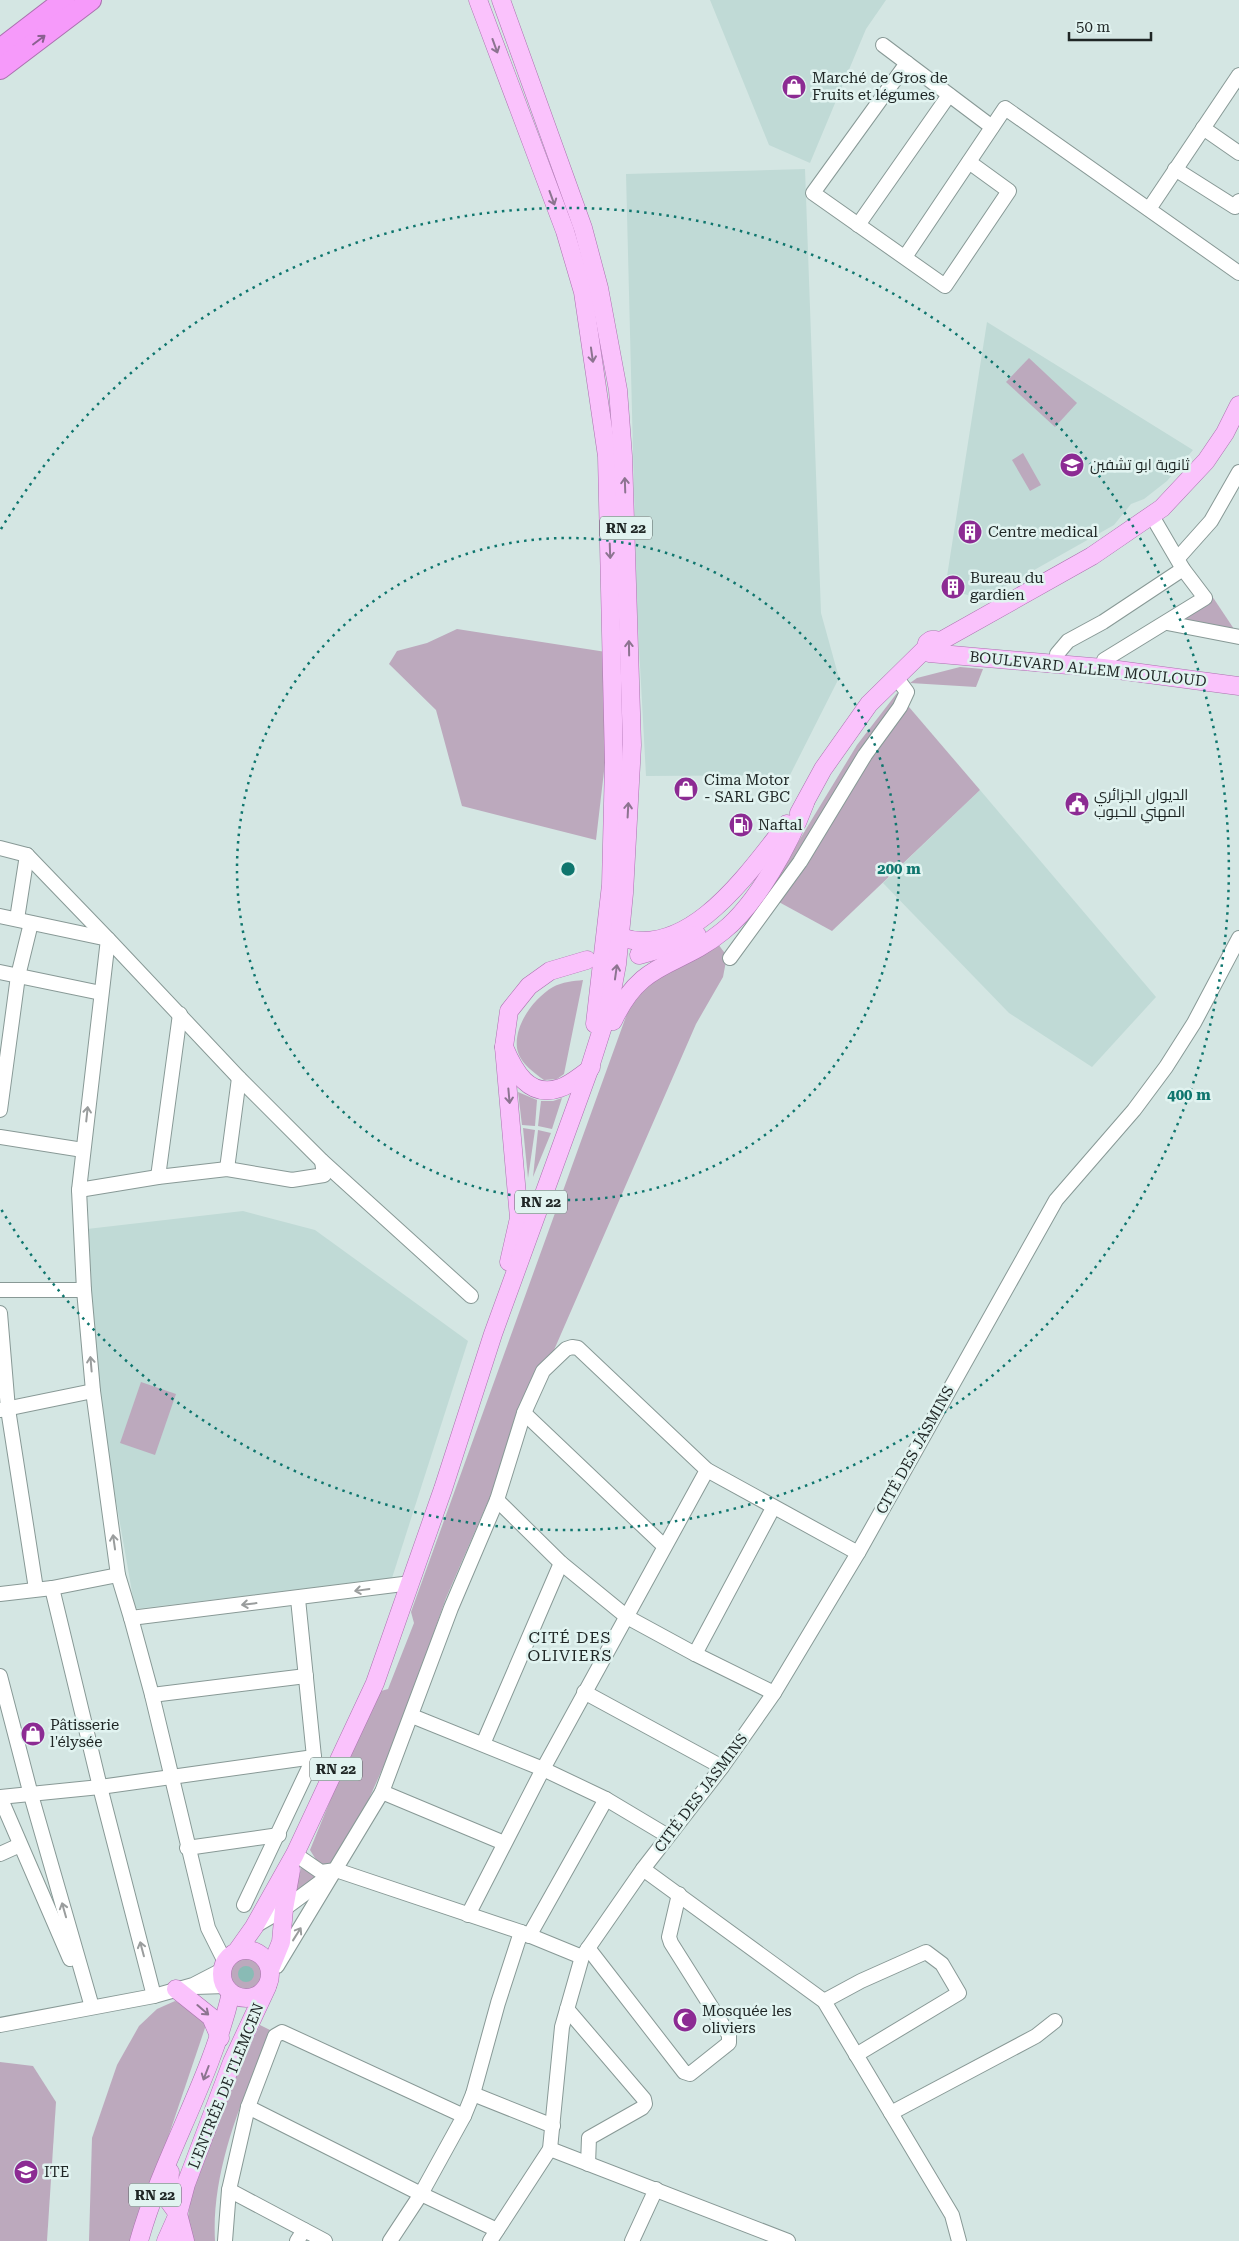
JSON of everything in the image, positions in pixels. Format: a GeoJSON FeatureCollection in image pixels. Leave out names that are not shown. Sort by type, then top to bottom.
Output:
{"type":"FeatureCollection","features":[{"type":"Feature","properties":{"kind":"highway"},"geometry":{"type":"LineString","coordinates":[[0,49],[64,0]]}},
{"type":"Feature","properties":{"kind":"highway"},"geometry":{"type":"LineString","coordinates":[[0,69],[91,0]]}},
{"type":"Feature","properties":{"kind":"main road","name":"RN 22"},"geometry":{"type":"LineString","coordinates":[[478,0],[565,231],[583,292],[607,456],[614,762],[611,884],[589,1070]]}},
{"type":"Feature","properties":{"kind":"main road","name":"RN 22"},"geometry":{"type":"LineString","coordinates":[[411,1583],[493,1334],[589,1070],[614,986],[624,893],[632,745],[624,476],[618,390],[599,288],[583,228],[501,0]]}},
{"type":"Feature","properties":{"kind":"main road"},"geometry":{"type":"LineString","coordinates":[[510,0],[528,75]]}},
{"type":"Feature","properties":{"kind":"main road"},"geometry":{"type":"LineString","coordinates":[[639,955],[678,944],[696,936],[713,925],[730,909],[756,879],[849,730],[869,704],[896,677],[935,648],[1092,556],[1152,516],[1206,461],[1225,433],[1239,405]]}},
{"type":"Feature","properties":{"kind":"main road","name":"BOULEVARD ALLEM MOULOUD"},"geometry":{"type":"LineString","coordinates":[[935,648],[1057,654],[1239,679]]}},
{"type":"Feature","properties":{"kind":"main road","name":"BOULEVARD ALLEM MOULOUD"},"geometry":{"type":"LineString","coordinates":[[935,648],[1239,686]]}},
{"type":"Feature","properties":{"kind":"main road"},"geometry":{"type":"LineString","coordinates":[[504,1048],[520,1078],[537,1090],[545,1091],[561,1088],[589,1070],[620,1006],[633,987],[651,972],[696,949],[722,933],[747,907],[795,827],[805,803]]}},
{"type":"Feature","properties":{"kind":"main road"},"geometry":{"type":"LineString","coordinates":[[620,937],[644,942],[663,938],[689,926],[710,912],[731,894],[805,803]]}},
{"type":"Feature","properties":{"kind":"main road"},"geometry":{"type":"LineString","coordinates":[[493,1334],[519,1218],[504,1048],[509,1011],[529,986],[550,972],[587,960]]}},
{"type":"Feature","properties":{"kind":"main road","name":"L'ENTRÉE DE TLEMCEN"},"geometry":{"type":"LineString","coordinates":[[139,2241],[220,2038],[228,1972],[295,1854],[360,1720],[411,1583]]}},
{"type":"Feature","properties":{"kind":"main road","name":"L'ENTRÉE DE TLEMCEN"},"geometry":{"type":"LineString","coordinates":[[166,2241],[178,2214],[186,2184],[232,2062],[269,1977],[281,1942],[284,1909],[295,1854]]}},
{"type":"Feature","properties":{"kind":"main road"},"geometry":{"type":"LineString","coordinates":[[244,1949],[258,1952],[268,1962],[269,1977],[254,1997],[238,1997],[228,1972],[244,1949]]}},
{"type":"Feature","properties":{"kind":"main road"},"geometry":{"type":"LineString","coordinates":[[176,1989],[211,2017],[220,2038]]}},
{"type":"Feature","properties":{"kind":"main road"},"geometry":{"type":"LineString","coordinates":[[174,2150],[169,2176],[168,2200],[178,2214],[185,2241]]}},
{"type":"Feature","properties":{"kind":"street"},"geometry":{"type":"LineString","coordinates":[[883,45],[992,127]]}},
{"type":"Feature","properties":{"kind":"street"},"geometry":{"type":"LineString","coordinates":[[907,63],[813,193],[945,286],[1010,191],[968,162]]}},
{"type":"Feature","properties":{"kind":"street"},"geometry":{"type":"LineString","coordinates":[[1149,209],[1239,74]]}},
{"type":"Feature","properties":{"kind":"street"},"geometry":{"type":"LineString","coordinates":[[858,225],[949,95]]}},
{"type":"Feature","properties":{"kind":"street"},"geometry":{"type":"LineString","coordinates":[[905,257],[1005,108],[1239,273]]}},
{"type":"Feature","properties":{"kind":"street"},"geometry":{"type":"LineString","coordinates":[[1203,128],[1239,153]]}},
{"type":"Feature","properties":{"kind":"street"},"geometry":{"type":"LineString","coordinates":[[1175,169],[1235,208],[1239,201]]}},
{"type":"Feature","properties":{"kind":"street"},"geometry":{"type":"LineString","coordinates":[[1057,654],[1068,641],[1103,622],[1180,563],[1211,521],[1239,472]]}},
{"type":"Feature","properties":{"kind":"street"},"geometry":{"type":"LineString","coordinates":[[1104,660],[1206,598],[1180,563],[1152,516]]}},
{"type":"Feature","properties":{"kind":"street"},"geometry":{"type":"LineString","coordinates":[[1167,622],[1239,637]]}},
{"type":"Feature","properties":{"kind":"street"},"geometry":{"type":"LineString","coordinates":[[730,958],[800,862],[864,755],[900,707],[907,692],[896,677]]}},
{"type":"Feature","properties":{"kind":"street"},"geometry":{"type":"LineString","coordinates":[[0,848],[27,855],[239,1078],[322,1161],[471,1296]]}},
{"type":"Feature","properties":{"kind":"street"},"geometry":{"type":"LineString","coordinates":[[17,919],[27,855]]}},
{"type":"Feature","properties":{"kind":"street"},"geometry":{"type":"LineString","coordinates":[[0,916],[108,939]]}},
{"type":"Feature","properties":{"kind":"street"},"geometry":{"type":"LineString","coordinates":[[0,1110],[18,976],[31,923]]}},
{"type":"Feature","properties":{"kind":"street","name":"CITÉ DES JASMINS"},"geometry":{"type":"LineString","coordinates":[[550,2150],[562,2027],[585,1953],[644,1868],[722,1767],[774,1693],[858,1552],[1056,1200],[1134,1110],[1166,1067],[1194,1024],[1239,938]]}},
{"type":"Feature","properties":{"kind":"street"},"geometry":{"type":"LineString","coordinates":[[1,2022],[154,1996],[193,1985],[228,1972],[208,1928],[152,1695],[132,1618],[118,1575],[93,1391],[84,1290],[79,1190],[108,939]]}},
{"type":"Feature","properties":{"kind":"street"},"geometry":{"type":"LineString","coordinates":[[0,972],[101,994]]}},
{"type":"Feature","properties":{"kind":"street"},"geometry":{"type":"LineString","coordinates":[[158,1177],[180,1014]]}},
{"type":"Feature","properties":{"kind":"street"},"geometry":{"type":"LineString","coordinates":[[227,1169],[239,1078]]}},
{"type":"Feature","properties":{"kind":"street"},"geometry":{"type":"LineString","coordinates":[[0,1137],[83,1150]]}},
{"type":"Feature","properties":{"kind":"street"},"geometry":{"type":"LineString","coordinates":[[79,1190],[158,1177],[227,1169],[292,1180],[324,1175],[322,1161]]}},
{"type":"Feature","properties":{"kind":"street"},"geometry":{"type":"LineString","coordinates":[[0,1290],[84,1290]]}},
{"type":"Feature","properties":{"kind":"street"},"geometry":{"type":"LineString","coordinates":[[0,1313],[4,1410],[36,1589]]}},
{"type":"Feature","properties":{"kind":"street"},"geometry":{"type":"LineString","coordinates":[[269,1977],[382,1792],[451,1608],[496,1500],[524,1413],[542,1371],[566,1348],[578,1348],[707,1470],[773,1508],[858,1552]]}},
{"type":"Feature","properties":{"kind":"street"},"geometry":{"type":"LineString","coordinates":[[4,1410],[93,1391]]}},
{"type":"Feature","properties":{"kind":"street"},"geometry":{"type":"LineString","coordinates":[[524,1413],[664,1546]]}},
{"type":"Feature","properties":{"kind":"street"},"geometry":{"type":"LineString","coordinates":[[468,1915],[584,1692],[707,1470]]}},
{"type":"Feature","properties":{"kind":"street"},"geometry":{"type":"LineString","coordinates":[[496,1500],[561,1563],[627,1617],[695,1654],[774,1693]]}},
{"type":"Feature","properties":{"kind":"street"},"geometry":{"type":"LineString","coordinates":[[695,1654],[773,1508]]}},
{"type":"Feature","properties":{"kind":"street"},"geometry":{"type":"LineString","coordinates":[[483,1744],[561,1563]]}},
{"type":"Feature","properties":{"kind":"street"},"geometry":{"type":"LineString","coordinates":[[0,1594],[52,1588],[118,1575]]}},
{"type":"Feature","properties":{"kind":"street"},"geometry":{"type":"LineString","coordinates":[[132,1618],[298,1599],[411,1583]]}},
{"type":"Feature","properties":{"kind":"street"},"geometry":{"type":"LineString","coordinates":[[52,1588],[100,1787],[154,1996]]}},
{"type":"Feature","properties":{"kind":"street"},"geometry":{"type":"LineString","coordinates":[[244,1905],[279,1835],[314,1757],[298,1599]]}},
{"type":"Feature","properties":{"kind":"street"},"geometry":{"type":"LineString","coordinates":[[0,1676],[31,1795],[92,2008]]}},
{"type":"Feature","properties":{"kind":"street"},"geometry":{"type":"LineString","coordinates":[[152,1695],[306,1676]]}},
{"type":"Feature","properties":{"kind":"street"},"geometry":{"type":"LineString","coordinates":[[584,1692],[722,1767]]}},
{"type":"Feature","properties":{"kind":"street"},"geometry":{"type":"LineString","coordinates":[[412,1716],[543,1769],[606,1799],[668,1836]]}},
{"type":"Feature","properties":{"kind":"street"},"geometry":{"type":"LineString","coordinates":[[92,2008],[0,1797],[100,1787],[314,1757]]}},
{"type":"Feature","properties":{"kind":"street"},"geometry":{"type":"LineString","coordinates":[[382,1792],[504,1843]]}},
{"type":"Feature","properties":{"kind":"street"},"geometry":{"type":"LineString","coordinates":[[390,2241],[422,2194],[464,2116],[473,2094],[498,2003],[525,1934],[606,1799]]}},
{"type":"Feature","properties":{"kind":"street"},"geometry":{"type":"LineString","coordinates":[[188,1848],[279,1835]]}},
{"type":"Feature","properties":{"kind":"street"},"geometry":{"type":"LineString","coordinates":[[0,1854],[20,1845]]}},
{"type":"Feature","properties":{"kind":"street"},"geometry":{"type":"LineString","coordinates":[[295,1854],[321,1872],[336,1870],[585,1953],[684,2072],[690,2074],[729,2043],[730,2039],[671,1943],[669,1937],[679,1894]]}},
{"type":"Feature","properties":{"kind":"street"},"geometry":{"type":"LineString","coordinates":[[644,1868],[824,2002],[952,2215],[959,2241]]}},
{"type":"Feature","properties":{"kind":"street"},"geometry":{"type":"LineString","coordinates":[[284,1909],[336,1870]]}},
{"type":"Feature","properties":{"kind":"street","name":"L'ENTRÉE DE TLEMCEN"},"geometry":{"type":"LineString","coordinates":[[254,1927],[284,1909]]}},
{"type":"Feature","properties":{"kind":"street"},"geometry":{"type":"LineString","coordinates":[[824,2002],[861,1981],[926,1952],[942,1964],[959,1994],[856,2055]]}},
{"type":"Feature","properties":{"kind":"street"},"geometry":{"type":"LineString","coordinates":[[567,2009],[644,2099],[645,2104],[642,2108],[589,2138],[588,2164]]}},
{"type":"Feature","properties":{"kind":"street"},"geometry":{"type":"LineString","coordinates":[[891,2113],[1036,2036],[1055,2021]]}},
{"type":"Feature","properties":{"kind":"street"},"geometry":{"type":"LineString","coordinates":[[224,2241],[229,2190],[248,2107],[275,2036],[282,2032],[464,2116]]}},
{"type":"Feature","properties":{"kind":"street"},"geometry":{"type":"LineString","coordinates":[[473,2094],[553,2126]]}},
{"type":"Feature","properties":{"kind":"street"},"geometry":{"type":"LineString","coordinates":[[248,2107],[422,2194],[494,2235],[550,2150],[656,2189],[780,2240]]}},
{"type":"Feature","properties":{"kind":"street"},"geometry":{"type":"LineString","coordinates":[[632,2241],[656,2189]]}},
{"type":"Feature","properties":{"kind":"street"},"geometry":{"type":"LineString","coordinates":[[229,2190],[300,2235],[325,2241]]}},
{"type":"Feature","properties":{"kind":"shaded area","name":"Marché de Gros de Fruits et légumes"},"geometry":{"type":"Polygon","coordinates":[[[710,0],[886,0],[866,29],[810,163],[769,145],[710,0]]]}},
{"type":"Feature","properties":{"kind":"shaded area"},"geometry":{"type":"Polygon","coordinates":[[[805,169],[821,613],[839,678],[790,775],[646,776],[637,610],[626,174],[805,169]]]}},
{"type":"Feature","properties":{"kind":"shaded area","name":"ثانوية ابو تشفين"},"geometry":{"type":"Polygon","coordinates":[[[987,322],[1193,450],[1167,481],[1144,499],[1131,504],[1114,525],[983,599],[945,589],[987,322]]]}},
{"type":"Feature","properties":{"kind":"shaded area"},"geometry":{"type":"Polygon","coordinates":[[[1029,358],[1077,403],[1055,427],[1006,382],[1029,358]]]}},
{"type":"Feature","properties":{"kind":"shaded area"},"geometry":{"type":"Polygon","coordinates":[[[1023,453],[1041,485],[1030,491],[1012,460],[1023,453]]]}},
{"type":"Feature","properties":{"kind":"shaded area"},"geometry":{"type":"Polygon","coordinates":[[[1212,596],[1236,632],[1179,620],[1212,596]]]}},
{"type":"Feature","properties":{"kind":"shaded area"},"geometry":{"type":"Polygon","coordinates":[[[457,629],[606,652],[606,754],[596,840],[462,806],[436,710],[389,664],[397,651],[427,643],[457,629]]]}},
{"type":"Feature","properties":{"kind":"shaded area"},"geometry":{"type":"Polygon","coordinates":[[[960,667],[983,669],[976,687],[910,683],[917,678],[960,667]]]}},
{"type":"Feature","properties":{"kind":"shaded area"},"geometry":{"type":"Polygon","coordinates":[[[897,693],[980,790],[832,931],[766,895],[857,745],[897,693]]]}},
{"type":"Feature","properties":{"kind":"shaded area"},"geometry":{"type":"Polygon","coordinates":[[[980,790],[1156,997],[1092,1067],[1009,1013],[883,883],[980,790]]]}},
{"type":"Feature","properties":{"kind":"shaded area"},"geometry":{"type":"Polygon","coordinates":[[[718,944],[727,956],[723,977],[696,1024],[446,1598],[398,1734],[368,1801],[336,1865],[328,1866],[318,1863],[310,1850],[374,1693],[388,1689],[414,1623],[411,1612],[633,997],[653,979],[718,944]]]}},
{"type":"Feature","properties":{"kind":"shaded area"},"geometry":{"type":"Polygon","coordinates":[[[583,980],[564,1074],[557,1079],[544,1080],[527,1066],[518,1053],[517,1039],[522,1021],[532,1005],[553,987],[583,980]]]}},
{"type":"Feature","properties":{"kind":"shaded area"},"geometry":{"type":"Polygon","coordinates":[[[518,1092],[537,1100],[535,1126],[522,1125],[518,1092]]]}},
{"type":"Feature","properties":{"kind":"shaded area"},"geometry":{"type":"Polygon","coordinates":[[[562,1098],[552,1129],[538,1126],[541,1101],[553,1101],[562,1098]]]}},
{"type":"Feature","properties":{"kind":"shaded area"},"geometry":{"type":"Polygon","coordinates":[[[523,1128],[535,1130],[528,1178],[523,1128]]]}},
{"type":"Feature","properties":{"kind":"shaded area"},"geometry":{"type":"Polygon","coordinates":[[[538,1130],[551,1133],[533,1177],[538,1130]]]}},
{"type":"Feature","properties":{"kind":"shaded area"},"geometry":{"type":"Polygon","coordinates":[[[243,1211],[315,1230],[468,1341],[392,1578],[135,1609],[97,1392],[87,1229],[243,1211]]]}},
{"type":"Feature","properties":{"kind":"shaded area"},"geometry":{"type":"Polygon","coordinates":[[[141,1382],[176,1394],[155,1455],[120,1443],[141,1382]]]}},
{"type":"Feature","properties":{"kind":"shaded area"},"geometry":{"type":"Polygon","coordinates":[[[302,1866],[317,1878],[296,1893],[294,1892],[302,1866]]]}},
{"type":"Feature","properties":{"kind":"shaded area"},"geometry":{"type":"Polygon","coordinates":[[[246,1956],[253,1957],[259,1961],[263,1967],[263,1981],[259,1987],[253,1991],[246,1992],[239,1991],[233,1987],[229,1981],[228,1974],[229,1967],[233,1961],[239,1957],[246,1956]]]}},
{"type":"Feature","properties":{"kind":"shaded area"},"geometry":{"type":"Polygon","coordinates":[[[175,2001],[194,2011],[207,2022],[133,2241],[89,2241],[92,2138],[117,2065],[139,2026],[157,2009],[175,2001]]]}},
{"type":"Feature","properties":{"kind":"shaded area"},"geometry":{"type":"Polygon","coordinates":[[[260,2025],[272,2031],[250,2081],[231,2133],[218,2187],[215,2241],[194,2241],[188,2217],[194,2176],[241,2064],[260,2025]]]}},
{"type":"Feature","properties":{"kind":"shaded area","name":"ITE"},"geometry":{"type":"Polygon","coordinates":[[[0,2062],[33,2066],[56,2102],[47,2241],[0,2241],[0,2062]]]}},
{"type":"Feature","properties":{"kind":"water"},"geometry":{"type":"Polygon","coordinates":[[[243,1966],[249,1966],[254,1971],[252,1980],[243,1982],[238,1977],[238,1971],[243,1966]]]}},
{"type":"Feature","properties":{"kind":"place","name":"Marché de Gros de Fruits et légumes"},"geometry":{"type":"Point","coordinates":[794,87]}},
{"type":"Feature","properties":{"kind":"place","name":"ثانوية ابو تشفين"},"geometry":{"type":"Point","coordinates":[1072,465]}},
{"type":"Feature","properties":{"kind":"place","name":"Centre medical"},"geometry":{"type":"Point","coordinates":[970,532]}},
{"type":"Feature","properties":{"kind":"place","name":"Bureau du gardien"},"geometry":{"type":"Point","coordinates":[953,587]}},
{"type":"Feature","properties":{"kind":"place","name":"Cima Motor - SARL GBC"},"geometry":{"type":"Point","coordinates":[686,789]}},
{"type":"Feature","properties":{"kind":"place","name":"الديوان الجزائري المهني للحبوب"},"geometry":{"type":"Point","coordinates":[1077,804]}},
{"type":"Feature","properties":{"kind":"place","name":"Naftal"},"geometry":{"type":"Point","coordinates":[741,825]}},
{"type":"Feature","properties":{"kind":"place","name":"Pâtisserie l'élysée"},"geometry":{"type":"Point","coordinates":[33,1734]}},
{"type":"Feature","properties":{"kind":"place","name":"Mosquée les oliviers"},"geometry":{"type":"Point","coordinates":[685,2020]}},
{"type":"Feature","properties":{"kind":"place","name":"ITE"},"geometry":{"type":"Point","coordinates":[26,2172]}},
{"type":"Feature","properties":{"kind":"district","name":"CITÉ DES OLIVIERS"},"geometry":{"type":"Point","coordinates":[570,1646]}}]}
